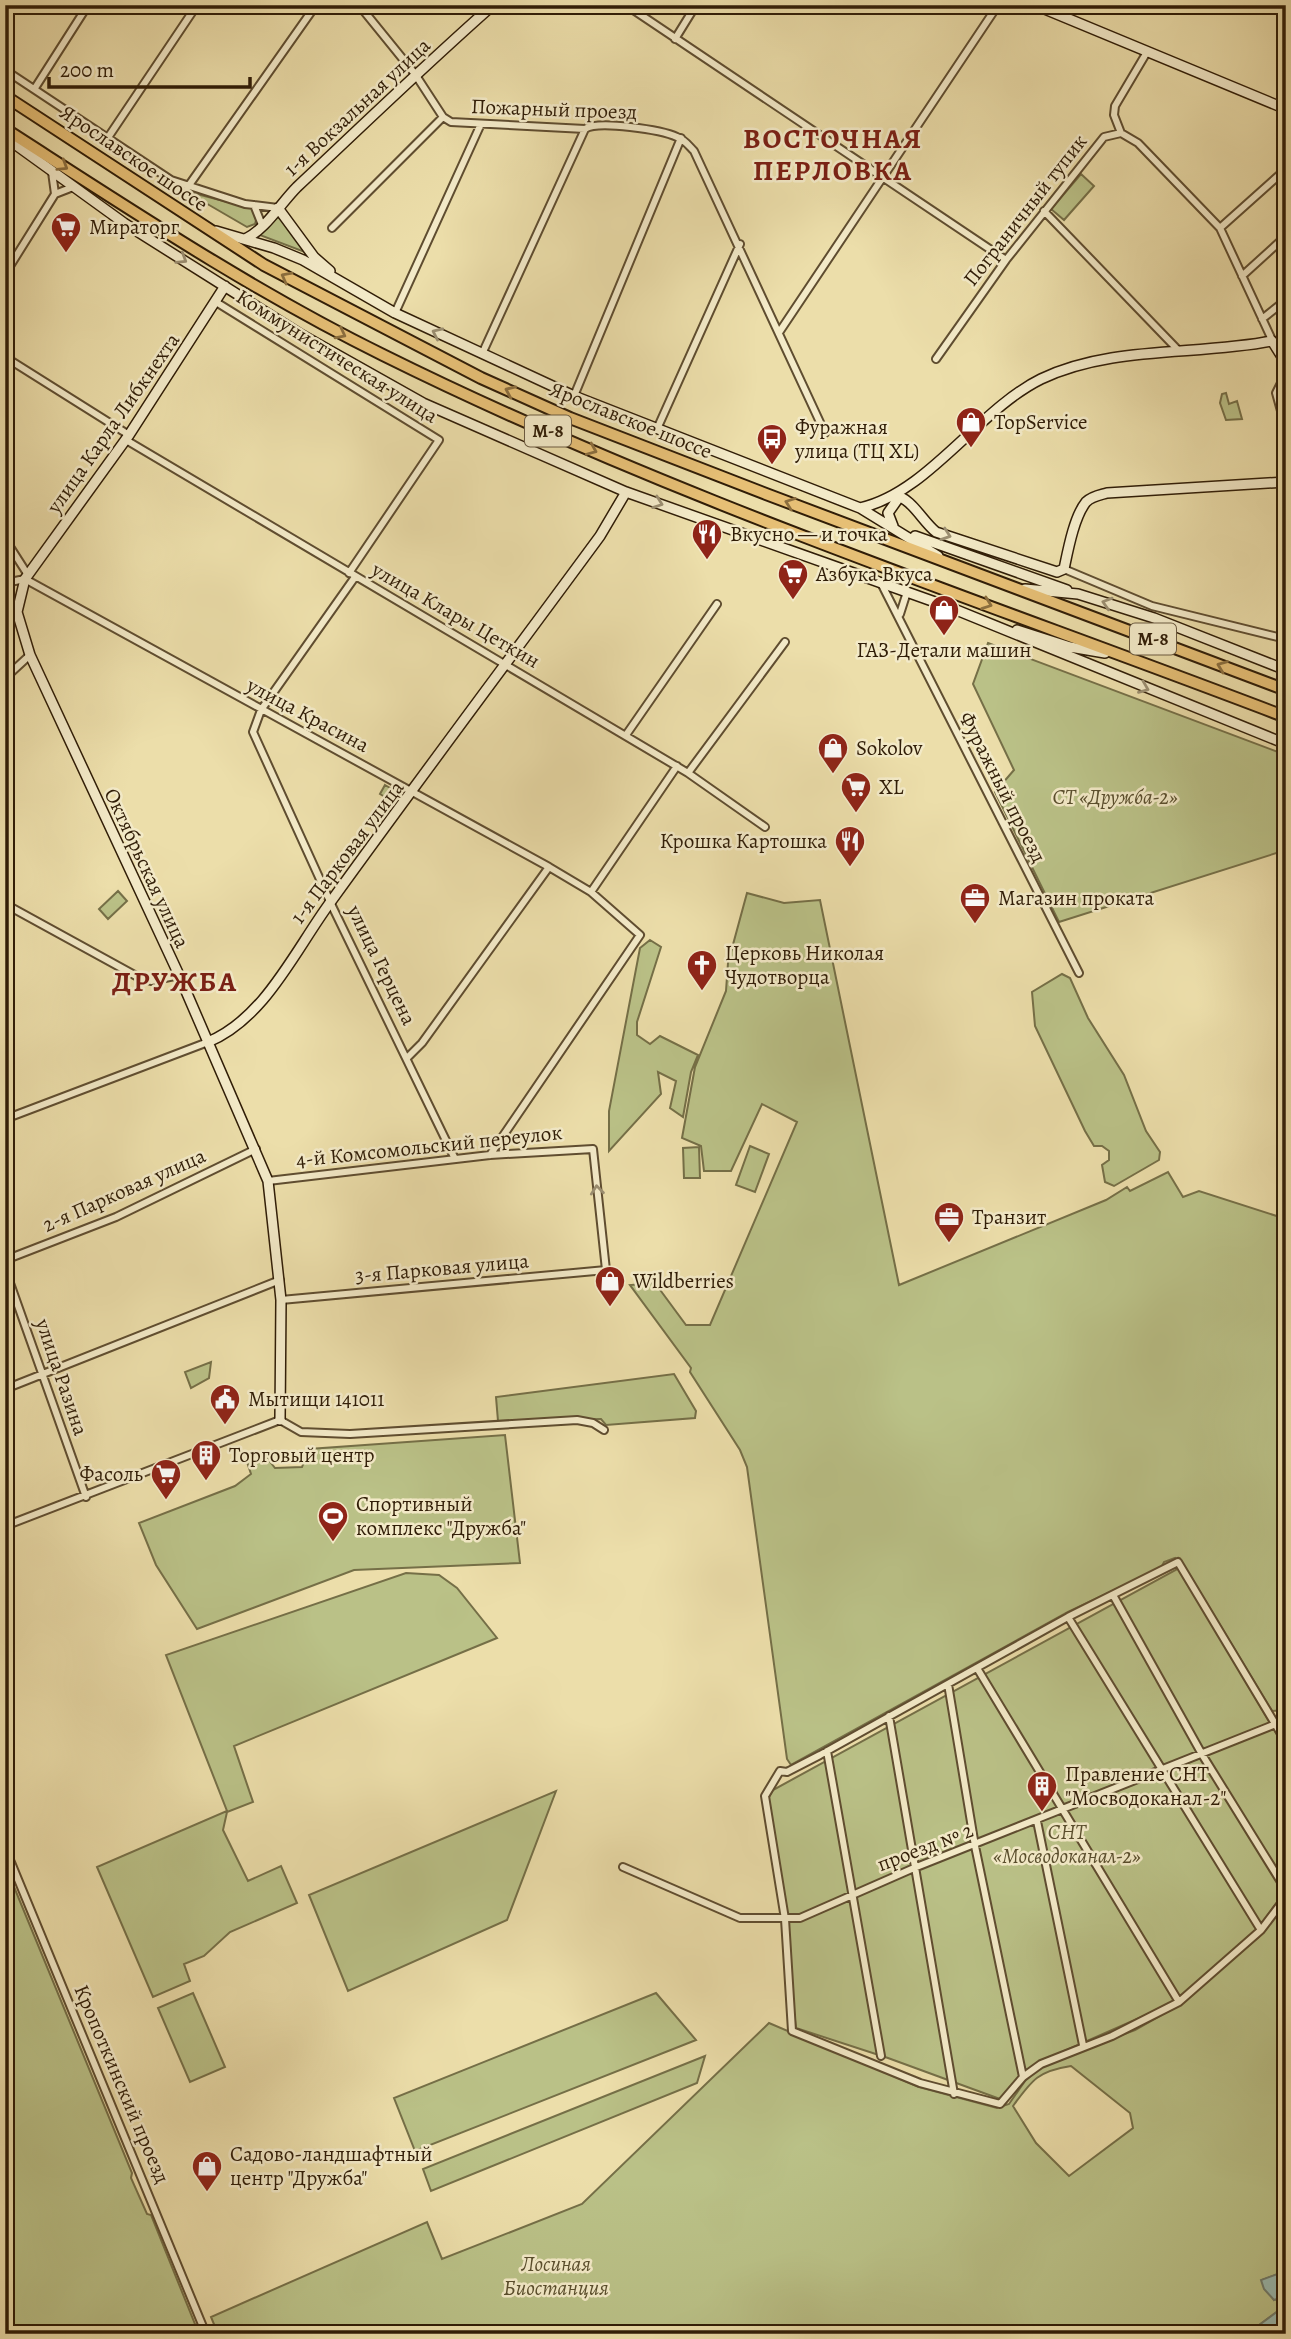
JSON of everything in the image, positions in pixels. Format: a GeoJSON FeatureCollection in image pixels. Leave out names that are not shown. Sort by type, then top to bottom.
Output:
{"type":"FeatureCollection","features":[{"type":"Feature","properties":{"kind":"highway","name":"Ярославское шоссе"},"geometry":{"type":"LineString","coordinates":[[5,96],[264,265],[532,401],[742,485],[1286,690]]}},
{"type":"Feature","properties":{"kind":"highway","name":"Ярославское шоссе"},"geometry":{"type":"LineString","coordinates":[[5,129],[235,275],[313,320],[424,376],[677,486],[1286,717]]}},
{"type":"Feature","properties":{"kind":"street"},"geometry":{"type":"LineString","coordinates":[[35,88],[88,5]]}},
{"type":"Feature","properties":{"kind":"street"},"geometry":{"type":"LineString","coordinates":[[107,139],[197,5]]}},
{"type":"Feature","properties":{"kind":"street"},"geometry":{"type":"LineString","coordinates":[[187,188],[316,5]]}},
{"type":"Feature","properties":{"kind":"street","name":"Пожарный проезд"},"geometry":{"type":"LineString","coordinates":[[359,5],[415,74],[443,117],[452,122],[480,126],[585,129],[590,126],[612,126],[681,138]]}},
{"type":"Feature","properties":{"kind":"street","name":"1-я Вокзальная улица"},"geometry":{"type":"LineString","coordinates":[[244,239],[262,225],[415,74],[493,5]]}},
{"type":"Feature","properties":{"kind":"street"},"geometry":{"type":"LineString","coordinates":[[625,5],[1006,260]]}},
{"type":"Feature","properties":{"kind":"street"},"geometry":{"type":"LineString","coordinates":[[675,38],[696,5]]}},
{"type":"Feature","properties":{"kind":"street"},"geometry":{"type":"LineString","coordinates":[[780,331],[998,5]]}},
{"type":"Feature","properties":{"kind":"street"},"geometry":{"type":"LineString","coordinates":[[1035,5],[1286,109]]}},
{"type":"Feature","properties":{"kind":"street","name":"Пограничный тупик"},"geometry":{"type":"LineString","coordinates":[[936,359],[1006,260],[1104,137],[1121,133],[1114,115],[1115,106],[1147,52]]}},
{"type":"Feature","properties":{"kind":"street"},"geometry":{"type":"LineString","coordinates":[[5,70],[107,139],[187,188],[254,205],[278,208],[314,257],[338,278]]}},
{"type":"Feature","properties":{"kind":"street"},"geometry":{"type":"LineString","coordinates":[[332,228],[443,117]]}},
{"type":"Feature","properties":{"kind":"street"},"geometry":{"type":"LineString","coordinates":[[395,313],[480,126]]}},
{"type":"Feature","properties":{"kind":"street"},"geometry":{"type":"LineString","coordinates":[[482,354],[585,129]]}},
{"type":"Feature","properties":{"kind":"street"},"geometry":{"type":"LineString","coordinates":[[1121,133],[1138,143],[1220,228],[1273,342],[1286,363]]}},
{"type":"Feature","properties":{"kind":"street"},"geometry":{"type":"LineString","coordinates":[[5,136],[124,223],[368,374],[423,403],[626,492],[949,607],[1070,646],[1128,657]]}},
{"type":"Feature","properties":{"kind":"street"},"geometry":{"type":"LineString","coordinates":[[574,396],[681,138],[694,151],[740,244],[825,433]]}},
{"type":"Feature","properties":{"kind":"street"},"geometry":{"type":"LineString","coordinates":[[1220,228],[1286,169]]}},
{"type":"Feature","properties":{"kind":"street"},"geometry":{"type":"LineString","coordinates":[[5,274],[55,194],[52,172]]}},
{"type":"Feature","properties":{"kind":"street"},"geometry":{"type":"LineString","coordinates":[[55,194],[73,187]]}},
{"type":"Feature","properties":{"kind":"street"},"geometry":{"type":"LineString","coordinates":[[254,205],[262,225]]}},
{"type":"Feature","properties":{"kind":"street"},"geometry":{"type":"LineString","coordinates":[[1044,211],[1179,351]]}},
{"type":"Feature","properties":{"kind":"street"},"geometry":{"type":"LineString","coordinates":[[206,229],[274,248],[338,278],[395,313],[574,396],[860,508],[893,526],[945,561]]}},
{"type":"Feature","properties":{"kind":"street"},"geometry":{"type":"LineString","coordinates":[[1242,276],[1286,236]]}},
{"type":"Feature","properties":{"kind":"street"},"geometry":{"type":"LineString","coordinates":[[656,429],[740,244]]}},
{"type":"Feature","properties":{"kind":"street","name":"улица Карла Либкнехта"},"geometry":{"type":"LineString","coordinates":[[27,577],[127,438],[225,286]]}},
{"type":"Feature","properties":{"kind":"street"},"geometry":{"type":"LineString","coordinates":[[1262,319],[1286,300]]}},
{"type":"Feature","properties":{"kind":"street","name":"Коммунистическая улица"},"geometry":{"type":"LineString","coordinates":[[216,302],[439,440],[352,575]]}},
{"type":"Feature","properties":{"kind":"street"},"geometry":{"type":"LineString","coordinates":[[893,526],[888,513],[897,496],[909,484],[1017,394],[1042,379],[1084,364],[1273,342]]}},
{"type":"Feature","properties":{"kind":"street","name":"улица Клары Цеткин"},"geometry":{"type":"LineString","coordinates":[[5,357],[127,438],[352,575],[506,663],[677,766],[765,827]]}},
{"type":"Feature","properties":{"kind":"street"},"geometry":{"type":"LineString","coordinates":[[1286,373],[1276,393],[1286,429]]}},
{"type":"Feature","properties":{"kind":"street"},"geometry":{"type":"LineString","coordinates":[[1064,569],[1080,515],[1085,503],[1093,496],[1286,482]]}},
{"type":"Feature","properties":{"kind":"street","name":"1-я Парковая улица"},"geometry":{"type":"LineString","coordinates":[[5,1119],[208,1042],[230,1030],[252,1012],[331,900],[414,792],[600,536],[626,492]]}},
{"type":"Feature","properties":{"kind":"street"},"geometry":{"type":"LineString","coordinates":[[860,508],[897,496],[909,501],[921,520],[936,532],[1043,568],[1057,572],[1064,569],[1152,606],[1286,639]]}},
{"type":"Feature","properties":{"kind":"street"},"geometry":{"type":"LineString","coordinates":[[902,532],[1154,618],[1286,670]]}},
{"type":"Feature","properties":{"kind":"street","name":"улица Красина"},"geometry":{"type":"LineString","coordinates":[[5,539],[27,577],[261,710],[550,867],[591,892],[640,935],[490,1155]]}},
{"type":"Feature","properties":{"kind":"street"},"geometry":{"type":"LineString","coordinates":[[261,710],[352,575]]}},
{"type":"Feature","properties":{"kind":"street"},"geometry":{"type":"LineString","coordinates":[[5,583],[27,577]]}},
{"type":"Feature","properties":{"kind":"street","name":"Октябрьская улица"},"geometry":{"type":"LineString","coordinates":[[27,577],[20,591],[17,612],[30,656],[179,975],[268,1181],[280,1280],[280,1420]]}},
{"type":"Feature","properties":{"kind":"street","name":"Фуражный проезд"},"geometry":{"type":"LineString","coordinates":[[881,582],[1079,973]]}},
{"type":"Feature","properties":{"kind":"street"},"geometry":{"type":"LineString","coordinates":[[1021,589],[1078,594]]}},
{"type":"Feature","properties":{"kind":"street"},"geometry":{"type":"LineString","coordinates":[[899,616],[907,592]]}},
{"type":"Feature","properties":{"kind":"street"},"geometry":{"type":"LineString","coordinates":[[626,735],[717,604]]}},
{"type":"Feature","properties":{"kind":"street"},"geometry":{"type":"LineString","coordinates":[[949,607],[1286,744]]}},
{"type":"Feature","properties":{"kind":"street"},"geometry":{"type":"LineString","coordinates":[[688,773],[785,642]]}},
{"type":"Feature","properties":{"kind":"street"},"geometry":{"type":"LineString","coordinates":[[5,678],[30,656]]}},
{"type":"Feature","properties":{"kind":"street","name":"улица Герцена"},"geometry":{"type":"LineString","coordinates":[[261,710],[253,725],[255,738],[455,1159]]}},
{"type":"Feature","properties":{"kind":"street"},"geometry":{"type":"LineString","coordinates":[[591,892],[677,766]]}},
{"type":"Feature","properties":{"kind":"street"},"geometry":{"type":"LineString","coordinates":[[408,1057],[422,1043],[550,867]]}},
{"type":"Feature","properties":{"kind":"street"},"geometry":{"type":"LineString","coordinates":[[5,904],[138,977],[151,981],[179,975]]}},
{"type":"Feature","properties":{"kind":"street","name":"2-я Парковая улица"},"geometry":{"type":"LineString","coordinates":[[5,1260],[116,1217],[256,1149]]}},
{"type":"Feature","properties":{"kind":"street","name":"4-й Комсомольский переулок"},"geometry":{"type":"LineString","coordinates":[[268,1181],[490,1155],[593,1149],[606,1270]]}},
{"type":"Feature","properties":{"kind":"street","name":"улица Разина"},"geometry":{"type":"LineString","coordinates":[[5,1269],[86,1497]]}},
{"type":"Feature","properties":{"kind":"street","name":"3-я Парковая улица"},"geometry":{"type":"LineString","coordinates":[[281,1300],[606,1270]]}},
{"type":"Feature","properties":{"kind":"street"},"geometry":{"type":"LineString","coordinates":[[5,1389],[280,1280]]}},
{"type":"Feature","properties":{"kind":"street"},"geometry":{"type":"LineString","coordinates":[[5,1526],[280,1420],[300,1432],[350,1434],[577,1420],[604,1430]]}},
{"type":"Feature","properties":{"kind":"street"},"geometry":{"type":"LineString","coordinates":[[1286,1742],[1181,1563],[1174,1564],[1068,1617],[787,1772],[780,1771],[765,1797],[785,1919],[792,2031],[954,2094],[1000,2104],[1023,2077],[1041,2064],[1083,2045],[1112,2036],[1179,2003],[1261,1930],[1286,1897]]}},
{"type":"Feature","properties":{"kind":"street"},"geometry":{"type":"LineString","coordinates":[[1113,1595],[1203,1756],[1286,1890]]}},
{"type":"Feature","properties":{"kind":"street"},"geometry":{"type":"LineString","coordinates":[[1068,1617],[1259,1927]]}},
{"type":"Feature","properties":{"kind":"street"},"geometry":{"type":"LineString","coordinates":[[977,1668],[1179,2003]]}},
{"type":"Feature","properties":{"kind":"street"},"geometry":{"type":"LineString","coordinates":[[948,1684],[975,1846],[1023,2077]]}},
{"type":"Feature","properties":{"kind":"street"},"geometry":{"type":"LineString","coordinates":[[889,1716],[954,2094]]}},
{"type":"Feature","properties":{"kind":"street","name":"проезд № 2"},"geometry":{"type":"LineString","coordinates":[[623,1867],[740,1918],[800,1918],[914,1868],[975,1846],[1160,1770],[1203,1756],[1276,1724]]}},
{"type":"Feature","properties":{"kind":"street"},"geometry":{"type":"LineString","coordinates":[[827,1751],[881,2056]]}},
{"type":"Feature","properties":{"kind":"street"},"geometry":{"type":"LineString","coordinates":[[1037,1821],[1083,2045]]}},
{"type":"Feature","properties":{"kind":"street","name":"Кропоткинский проезд"},"geometry":{"type":"LineString","coordinates":[[5,1848],[206,2334]]}},
{"type":"Feature","properties":{"kind":"green space"},"geometry":{"type":"Polygon","coordinates":[[[1081,174],[1094,186],[1064,220],[1051,209],[1081,174]]]}},
{"type":"Feature","properties":{"kind":"green space"},"geometry":{"type":"Polygon","coordinates":[[[185,191],[251,208],[257,217],[255,224],[247,227],[185,191]]]}},
{"type":"Feature","properties":{"kind":"green space"},"geometry":{"type":"Polygon","coordinates":[[[276,217],[280,218],[310,254],[257,234],[276,217]]]}},
{"type":"Feature","properties":{"kind":"green space"},"geometry":{"type":"Polygon","coordinates":[[[1226,393],[1229,404],[1237,401],[1242,419],[1226,420],[1220,403],[1222,394],[1226,393]]]}},
{"type":"Feature","properties":{"kind":"green space","name":"СТ «Дружба-2»"},"geometry":{"type":"Polygon","coordinates":[[[988,643],[1286,755],[1286,850],[1059,922],[995,792],[1014,770],[973,684],[988,643]]]}},
{"type":"Feature","properties":{"kind":"green space"},"geometry":{"type":"Polygon","coordinates":[[[385,785],[404,796],[398,805],[380,794],[385,785]]]}},
{"type":"Feature","properties":{"kind":"green space"},"geometry":{"type":"Polygon","coordinates":[[[118,891],[127,901],[108,919],[99,909],[118,891]]]}},
{"type":"Feature","properties":{"kind":"green space"},"geometry":{"type":"Polygon","coordinates":[[[747,893],[784,903],[820,900],[899,1285],[1106,1200],[1127,1187],[1130,1191],[1168,1172],[1183,1197],[1199,1191],[1286,1219],[1286,1710],[1272,1711],[1188,1572],[1175,1558],[1164,1562],[1161,1568],[1068,1612],[791,1765],[787,1759],[747,1467],[740,1450],[690,1372],[691,1368],[630,1285],[655,1283],[686,1325],[710,1325],[797,1122],[762,1104],[731,1171],[704,1171],[701,1146],[682,1138],[695,1067],[726,991],[728,963],[747,893]]]}},
{"type":"Feature","properties":{"kind":"green space"},"geometry":{"type":"Polygon","coordinates":[[[650,940],[661,947],[637,1022],[637,1035],[650,1044],[660,1036],[698,1055],[691,1072],[683,1117],[670,1108],[676,1081],[658,1072],[661,1094],[609,1151],[609,1111],[640,948],[650,940]]]}},
{"type":"Feature","properties":{"kind":"green space"},"geometry":{"type":"Polygon","coordinates":[[[1062,974],[1070,978],[1088,1018],[1124,1075],[1146,1131],[1160,1152],[1159,1160],[1114,1186],[1105,1182],[1102,1165],[1109,1160],[1109,1151],[1102,1146],[1094,1146],[1085,1131],[1035,1026],[1032,992],[1062,974]]]}},
{"type":"Feature","properties":{"kind":"green space"},"geometry":{"type":"Polygon","coordinates":[[[750,1146],[769,1154],[755,1192],[736,1185],[750,1146]]]}},
{"type":"Feature","properties":{"kind":"green space"},"geometry":{"type":"Polygon","coordinates":[[[699,1147],[700,1178],[684,1178],[683,1148],[699,1147]]]}},
{"type":"Feature","properties":{"kind":"green space"},"geometry":{"type":"Polygon","coordinates":[[[211,1362],[209,1378],[191,1388],[185,1372],[211,1362]]]}},
{"type":"Feature","properties":{"kind":"green space"},"geometry":{"type":"Polygon","coordinates":[[[674,1374],[696,1411],[695,1418],[606,1425],[601,1419],[498,1421],[496,1397],[674,1374]]]}},
{"type":"Feature","properties":{"kind":"green space","name":"Спортивный комплекс \"Дружба\""},"geometry":{"type":"Polygon","coordinates":[[[505,1435],[520,1563],[354,1570],[197,1629],[156,1565],[139,1523],[235,1486],[251,1474],[246,1459],[264,1454],[275,1468],[302,1467],[309,1449],[505,1435]]]}},
{"type":"Feature","properties":{"kind":"green space","name":"СНТ «Мосводоканал-2»"},"geometry":{"type":"Polygon","coordinates":[[[1179,1568],[1286,1750],[1286,1890],[1259,1927],[1178,2001],[1039,2062],[1018,2078],[1000,2099],[796,2028],[768,1799],[773,1790],[1179,1568]]]}},
{"type":"Feature","properties":{"kind":"green space"},"geometry":{"type":"Polygon","coordinates":[[[406,1573],[439,1575],[457,1588],[497,1638],[234,1746],[253,1802],[227,1812],[223,1830],[248,1881],[281,1866],[297,1903],[230,1932],[204,1956],[184,1964],[190,1981],[153,1997],[97,1867],[227,1811],[166,1655],[406,1573]]]}},
{"type":"Feature","properties":{"kind":"green space"},"geometry":{"type":"Polygon","coordinates":[[[556,1791],[507,1920],[348,1991],[309,1895],[556,1791]]]}},
{"type":"Feature","properties":{"kind":"green space"},"geometry":{"type":"Polygon","coordinates":[[[5,1865],[132,2173],[131,2178],[147,2214],[151,2215],[199,2334],[5,2334],[5,1865]]]}},
{"type":"Feature","properties":{"kind":"green space","name":"Лосиная Биостанция"},"geometry":{"type":"Polygon","coordinates":[[[1286,1903],[1286,2271],[1262,2280],[1274,2300],[1286,2296],[1286,2305],[1247,2334],[218,2334],[211,2317],[427,2222],[442,2259],[582,2204],[769,2023],[919,2087],[997,2108],[1009,2104],[1025,2081],[1042,2066],[1135,2030],[1181,2004],[1262,1934],[1286,1903]],[[1071,2066],[1037,2078],[1013,2106],[1036,2143],[1069,2176],[1133,2128],[1130,2113],[1071,2066]]]}},
{"type":"Feature","properties":{"kind":"green space"},"geometry":{"type":"Polygon","coordinates":[[[193,1993],[225,2067],[190,2082],[158,2008],[193,1993]]]}},
{"type":"Feature","properties":{"kind":"green space"},"geometry":{"type":"Polygon","coordinates":[[[656,1993],[696,2040],[415,2151],[394,2098],[656,1993]]]}},
{"type":"Feature","properties":{"kind":"green space"},"geometry":{"type":"Polygon","coordinates":[[[705,2056],[697,2083],[431,2191],[423,2169],[705,2056]]]}},
{"type":"Feature","properties":{"kind":"water"},"geometry":{"type":"Polygon","coordinates":[[[1286,2271],[1286,2296],[1274,2300],[1264,2289],[1261,2280],[1286,2271]]]}},
{"type":"Feature","properties":{"kind":"water"},"geometry":{"type":"Polygon","coordinates":[[[1286,2305],[1286,2334],[1247,2334],[1286,2305]]]}},
{"type":"Feature","properties":{"kind":"place","name":"Мираторг"},"geometry":{"type":"Point","coordinates":[66,254]}},
{"type":"Feature","properties":{"kind":"place","name":"TopService"},"geometry":{"type":"Point","coordinates":[971,449]}},
{"type":"Feature","properties":{"kind":"place","name":"Фуражная улица (ТЦ XL)"},"geometry":{"type":"Point","coordinates":[772,466]}},
{"type":"Feature","properties":{"kind":"place","name":"Вкусно — и точка"},"geometry":{"type":"Point","coordinates":[707,561]}},
{"type":"Feature","properties":{"kind":"place","name":"Азбука Вкуса"},"geometry":{"type":"Point","coordinates":[793,601]}},
{"type":"Feature","properties":{"kind":"place","name":"ГАЗ-Детали машин"},"geometry":{"type":"Point","coordinates":[944,637]}},
{"type":"Feature","properties":{"kind":"place","name":"Sokolov"},"geometry":{"type":"Point","coordinates":[833,775]}},
{"type":"Feature","properties":{"kind":"place","name":"XL"},"geometry":{"type":"Point","coordinates":[856,814]}},
{"type":"Feature","properties":{"kind":"place","name":"Крошка Картошка"},"geometry":{"type":"Point","coordinates":[850,868]}},
{"type":"Feature","properties":{"kind":"place","name":"Магазин проката"},"geometry":{"type":"Point","coordinates":[975,925]}},
{"type":"Feature","properties":{"kind":"place","name":"Церковь Николая Чудотворца"},"geometry":{"type":"Point","coordinates":[702,992]}},
{"type":"Feature","properties":{"kind":"place","name":"Транзит"},"geometry":{"type":"Point","coordinates":[949,1244]}},
{"type":"Feature","properties":{"kind":"place","name":"Wildberries"},"geometry":{"type":"Point","coordinates":[610,1308]}},
{"type":"Feature","properties":{"kind":"place","name":"Мытищи 141011"},"geometry":{"type":"Point","coordinates":[225,1426]}},
{"type":"Feature","properties":{"kind":"place","name":"Торговый центр"},"geometry":{"type":"Point","coordinates":[206,1482]}},
{"type":"Feature","properties":{"kind":"place","name":"Фасоль"},"geometry":{"type":"Point","coordinates":[166,1501]}},
{"type":"Feature","properties":{"kind":"place","name":"Спортивный комплекс \"Дружба\""},"geometry":{"type":"Point","coordinates":[333,1543]}},
{"type":"Feature","properties":{"kind":"place","name":"Правление СНТ \"Мосводоканал-2\""},"geometry":{"type":"Point","coordinates":[1042,1813]}},
{"type":"Feature","properties":{"kind":"place","name":"Садово-ландшафтный центр \"Дружба\""},"geometry":{"type":"Point","coordinates":[207,2193]}},
{"type":"Feature","properties":{"kind":"district","name":"ВОСТОЧНАЯ ПЕРЛОВКА"},"geometry":{"type":"Point","coordinates":[833,155]}},
{"type":"Feature","properties":{"kind":"district","name":"ДРУЖБА"},"geometry":{"type":"Point","coordinates":[175,982]}}]}
